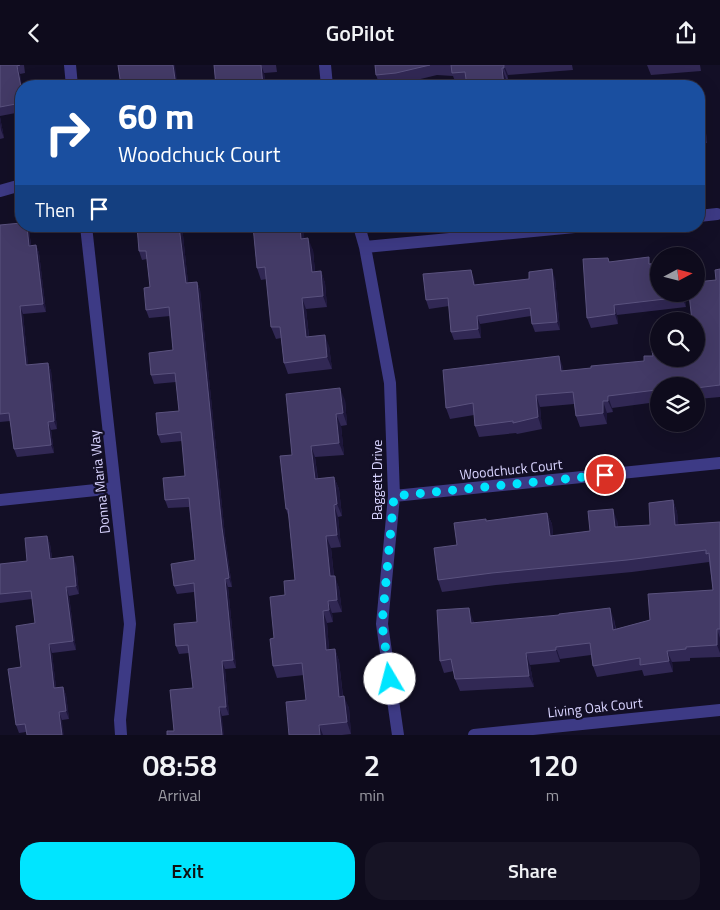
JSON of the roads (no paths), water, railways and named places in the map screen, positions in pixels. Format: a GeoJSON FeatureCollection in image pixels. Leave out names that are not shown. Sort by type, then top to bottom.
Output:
{"type":"FeatureCollection","features":[{"type":"Feature","properties":{"kind":"street"},"geometry":{"type":"LineString","coordinates":[[70,65],[71,80]]}},
{"type":"Feature","properties":{"kind":"street"},"geometry":{"type":"LineString","coordinates":[[325,65],[326,80]]}},
{"type":"Feature","properties":{"kind":"street"},"geometry":{"type":"LineString","coordinates":[[0,191],[15,187]]}},
{"type":"Feature","properties":{"kind":"street"},"geometry":{"type":"LineString","coordinates":[[705,215],[716,214]]}},
{"type":"Feature","properties":{"kind":"street","name":"Donna Maria Way"},"geometry":{"type":"LineString","coordinates":[[87,232],[130,624],[120,721],[121,735]]}},
{"type":"Feature","properties":{"kind":"street","name":"Baggett Drive"},"geometry":{"type":"LineString","coordinates":[[360,232],[390,383],[394,496],[382,624],[398,735]]}},
{"type":"Feature","properties":{"kind":"street"},"geometry":{"type":"LineString","coordinates":[[364,247],[522,232]]}},
{"type":"Feature","properties":{"kind":"street","name":"Woodchuck Court"},"geometry":{"type":"LineString","coordinates":[[394,496],[720,463]]}},
{"type":"Feature","properties":{"kind":"street"},"geometry":{"type":"LineString","coordinates":[[0,500],[115,488]]}},
{"type":"Feature","properties":{"kind":"street","name":"Living Oak Court"},"geometry":{"type":"LineString","coordinates":[[474,735],[720,710]]}}]}
